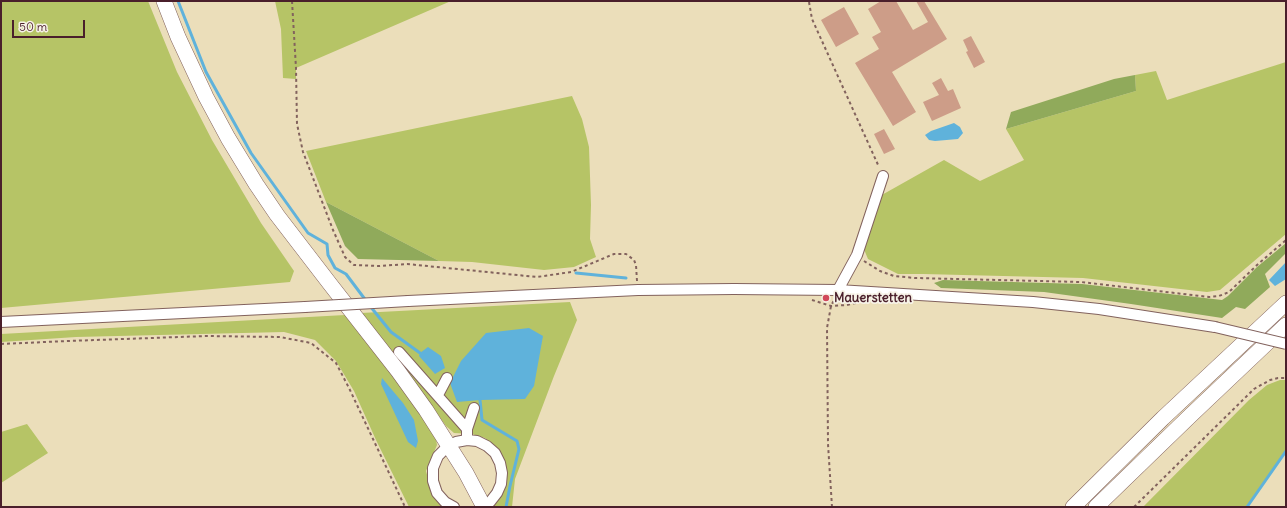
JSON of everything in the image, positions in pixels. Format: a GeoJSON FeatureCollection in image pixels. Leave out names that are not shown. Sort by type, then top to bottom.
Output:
{"type":"FeatureCollection","features":[{"type":"Feature","properties":{"kind":"highway"},"geometry":{"type":"LineString","coordinates":[[164,1],[181,44],[206,97],[228,138],[256,184],[277,214],[398,371],[449,445],[466,473],[482,507]]}},
{"type":"Feature","properties":{"kind":"highway"},"geometry":{"type":"LineString","coordinates":[[1073,507],[1168,413],[1286,303]]}},
{"type":"Feature","properties":{"kind":"highway"},"geometry":{"type":"LineString","coordinates":[[1096,507],[1190,415],[1286,325]]}},
{"type":"Feature","properties":{"kind":"street"},"geometry":{"type":"LineString","coordinates":[[838,290],[857,255],[883,176]]}},
{"type":"Feature","properties":{"kind":"street"},"geometry":{"type":"LineString","coordinates":[[1,322],[638,290],[838,290],[1040,302],[1099,308],[1215,327],[1286,344]]}},
{"type":"Feature","properties":{"kind":"street"},"geometry":{"type":"LineString","coordinates":[[399,352],[468,429]]}},
{"type":"Feature","properties":{"kind":"street"},"geometry":{"type":"LineString","coordinates":[[438,395],[447,378]]}},
{"type":"Feature","properties":{"kind":"street"},"geometry":{"type":"LineString","coordinates":[[467,440],[468,429],[474,408]]}},
{"type":"Feature","properties":{"kind":"street"},"geometry":{"type":"LineString","coordinates":[[454,507],[445,502],[437,493],[433,481],[433,468],[438,456],[449,445],[467,440],[478,442],[487,446],[495,453],[500,463],[502,484],[490,502],[482,507]]}},
{"type":"Feature","properties":{"kind":"path"},"geometry":{"type":"LineString","coordinates":[[292,1],[296,68],[297,124],[303,152],[345,257],[354,265],[380,266],[407,264],[536,277],[571,272],[614,254],[626,254],[634,260],[636,265],[638,290]]}},
{"type":"Feature","properties":{"kind":"path"},"geometry":{"type":"LineString","coordinates":[[809,2],[812,19],[883,176]]}},
{"type":"Feature","properties":{"kind":"path"},"geometry":{"type":"LineString","coordinates":[[857,255],[880,271],[894,276],[915,278],[1081,282],[1209,297],[1219,296],[1230,292],[1257,265],[1286,240]]}},
{"type":"Feature","properties":{"kind":"path"},"geometry":{"type":"LineString","coordinates":[[809,299],[831,306],[847,305],[863,301]]}},
{"type":"Feature","properties":{"kind":"path"},"geometry":{"type":"LineString","coordinates":[[831,306],[827,328],[828,436],[832,507]]}},
{"type":"Feature","properties":{"kind":"path"},"geometry":{"type":"LineString","coordinates":[[1,344],[207,336],[280,337],[311,343],[336,364],[349,388],[405,507]]}},
{"type":"Feature","properties":{"kind":"path"},"geometry":{"type":"LineString","coordinates":[[1134,507],[1254,389],[1270,380],[1286,378]]}},
{"type":"Feature","properties":{"kind":"green space"},"geometry":{"type":"Polygon","coordinates":[[[1,1],[148,1],[177,72],[212,140],[261,223],[294,271],[290,282],[1,308],[1,1]]]}},
{"type":"Feature","properties":{"kind":"green space"},"geometry":{"type":"Polygon","coordinates":[[[275,1],[451,1],[296,68],[296,79],[283,78],[281,29],[275,1]]]}},
{"type":"Feature","properties":{"kind":"green space"},"geometry":{"type":"Polygon","coordinates":[[[1286,62],[1286,234],[1220,290],[1207,292],[1083,278],[898,274],[868,259],[863,247],[880,196],[944,160],[980,181],[1024,160],[1006,129],[1136,91],[1135,75],[1156,71],[1167,100],[1286,62]]]}},
{"type":"Feature","properties":{"kind":"green space"},"geometry":{"type":"Polygon","coordinates":[[[1135,75],[1136,91],[1006,129],[1011,112],[1114,79],[1135,75]]]}},
{"type":"Feature","properties":{"kind":"green space"},"geometry":{"type":"Polygon","coordinates":[[[572,96],[582,119],[589,147],[591,205],[590,239],[596,257],[574,267],[544,270],[472,262],[439,261],[326,202],[306,151],[572,96]]]}},
{"type":"Feature","properties":{"kind":"green space"},"geometry":{"type":"Polygon","coordinates":[[[326,202],[439,261],[358,259],[345,246],[326,202]]]}},
{"type":"Feature","properties":{"kind":"green space"},"geometry":{"type":"Polygon","coordinates":[[[1286,243],[1286,253],[1265,274],[1270,287],[1245,309],[1236,307],[1222,318],[1044,292],[941,288],[934,283],[943,280],[1082,284],[1222,300],[1228,296],[1257,267],[1286,243]]]}},
{"type":"Feature","properties":{"kind":"green space"},"geometry":{"type":"Polygon","coordinates":[[[570,302],[577,320],[515,479],[512,507],[494,507],[501,489],[494,447],[485,438],[472,434],[454,433],[446,426],[409,374],[361,313],[570,302]]]}},
{"type":"Feature","properties":{"kind":"green space"},"geometry":{"type":"Polygon","coordinates":[[[345,315],[435,433],[437,445],[426,471],[430,486],[449,507],[409,507],[354,391],[336,361],[315,340],[284,332],[76,337],[1,342],[1,334],[345,315]]]}},
{"type":"Feature","properties":{"kind":"green space"},"geometry":{"type":"Polygon","coordinates":[[[1280,380],[1286,380],[1286,452],[1247,507],[1143,507],[1249,400],[1267,385],[1280,380]]]}},
{"type":"Feature","properties":{"kind":"green space"},"geometry":{"type":"Polygon","coordinates":[[[27,424],[48,453],[1,483],[1,432],[27,424]]]}},
{"type":"Feature","properties":{"kind":"water"},"geometry":{"type":"Polygon","coordinates":[[[954,123],[960,127],[963,133],[958,139],[935,141],[929,140],[925,135],[931,131],[954,123]]]}},
{"type":"Feature","properties":{"kind":"water"},"geometry":{"type":"Polygon","coordinates":[[[1286,262],[1286,279],[1275,286],[1269,280],[1286,262]]]}},
{"type":"Feature","properties":{"kind":"water"},"geometry":{"type":"Polygon","coordinates":[[[529,328],[543,336],[534,386],[525,399],[457,402],[450,383],[461,361],[486,333],[529,328]]]}},
{"type":"Feature","properties":{"kind":"water"},"geometry":{"type":"Polygon","coordinates":[[[428,347],[441,356],[445,368],[435,374],[419,356],[420,353],[428,347]]]}},
{"type":"Feature","properties":{"kind":"water"},"geometry":{"type":"Polygon","coordinates":[[[382,378],[403,403],[414,420],[418,441],[416,448],[408,442],[381,384],[382,378]]]}},
{"type":"Feature","properties":{"kind":"building"},"geometry":{"type":"Polygon","coordinates":[[[881,1],[896,1],[913,30],[928,22],[916,1],[924,1],[947,39],[892,72],[916,112],[893,126],[855,63],[879,49],[872,37],[881,32],[868,9],[881,1]]]}},
{"type":"Feature","properties":{"kind":"building"},"geometry":{"type":"Polygon","coordinates":[[[844,7],[859,34],[836,47],[821,20],[844,7]]]}},
{"type":"Feature","properties":{"kind":"building"},"geometry":{"type":"Polygon","coordinates":[[[971,36],[985,62],[974,68],[966,52],[968,51],[963,40],[971,36]]]}},
{"type":"Feature","properties":{"kind":"building"},"geometry":{"type":"Polygon","coordinates":[[[941,78],[948,91],[953,89],[961,108],[932,121],[923,102],[939,95],[932,83],[941,78]]]}},
{"type":"Feature","properties":{"kind":"building"},"geometry":{"type":"Polygon","coordinates":[[[884,129],[895,149],[884,154],[874,134],[884,129]]]}},
{"type":"Feature","properties":{"kind":"waterway"},"geometry":{"type":"LineString","coordinates":[[178,1],[206,72],[251,153],[308,233],[327,244],[328,255],[335,268],[346,274],[367,302]]}},
{"type":"Feature","properties":{"kind":"waterway"},"geometry":{"type":"LineString","coordinates":[[576,273],[626,278]]}},
{"type":"Feature","properties":{"kind":"waterway"},"geometry":{"type":"LineString","coordinates":[[370,306],[391,332],[420,353]]}},
{"type":"Feature","properties":{"kind":"waterway"},"geometry":{"type":"LineString","coordinates":[[480,400],[482,420],[517,441],[519,449],[506,507]]}},
{"type":"Feature","properties":{"kind":"waterway"},"geometry":{"type":"LineString","coordinates":[[1247,507],[1286,451]]}},
{"type":"Feature","properties":{"kind":"place","name":"Mauerstetten"},"geometry":{"type":"Point","coordinates":[826,298]}}]}
